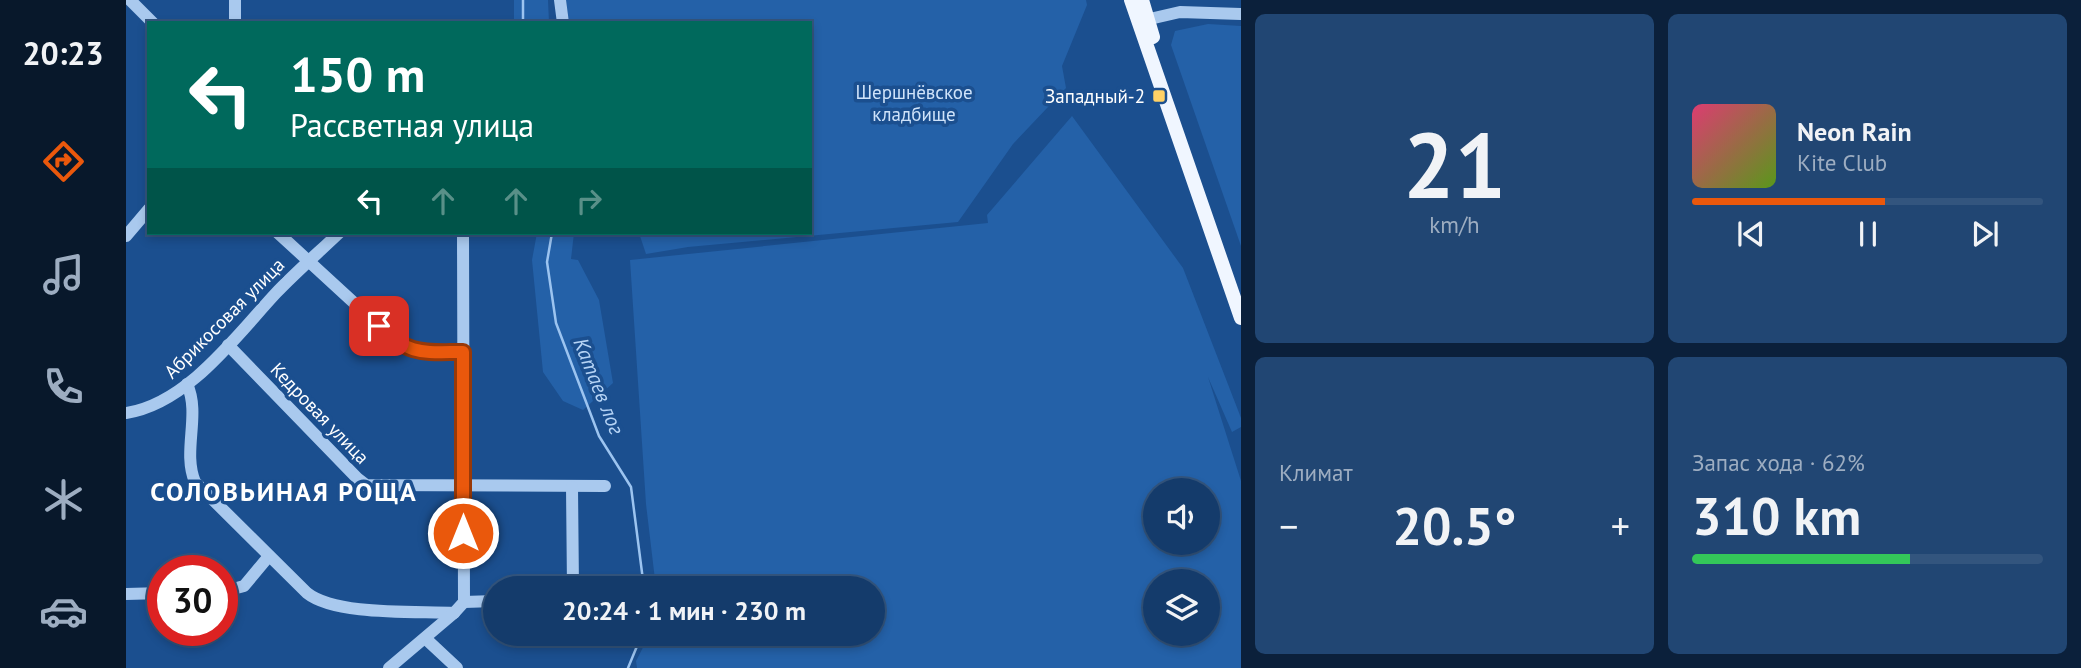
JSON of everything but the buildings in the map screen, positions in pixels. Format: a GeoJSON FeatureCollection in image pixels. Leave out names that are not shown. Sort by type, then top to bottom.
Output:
{"type":"FeatureCollection","features":[{"type":"Feature","properties":{"kind":"main road"},"geometry":{"type":"LineString","coordinates":[[1131,0],[1159,59],[1241,293]]}},
{"type":"Feature","properties":{"kind":"main road"},"geometry":{"type":"LineString","coordinates":[[1142,0],[1143,21],[1241,318]]}},
{"type":"Feature","properties":{"kind":"street"},"geometry":{"type":"LineString","coordinates":[[130,0],[151,21]]}},
{"type":"Feature","properties":{"kind":"street"},"geometry":{"type":"LineString","coordinates":[[234,0],[235,21]]}},
{"type":"Feature","properties":{"kind":"street"},"geometry":{"type":"LineString","coordinates":[[560,0],[563,21]]}},
{"type":"Feature","properties":{"kind":"street"},"geometry":{"type":"LineString","coordinates":[[1143,21],[1180,12],[1241,14]]}},
{"type":"Feature","properties":{"kind":"street"},"geometry":{"type":"LineString","coordinates":[[126,236],[147,211]]}},
{"type":"Feature","properties":{"kind":"street"},"geometry":{"type":"LineString","coordinates":[[280,235],[401,346],[436,352],[463,352]]}},
{"type":"Feature","properties":{"kind":"street","name":"Абрикосовая улица"},"geometry":{"type":"LineString","coordinates":[[126,413],[155,405],[187,384],[337,235]]}},
{"type":"Feature","properties":{"kind":"street"},"geometry":{"type":"LineString","coordinates":[[389,668],[426,639],[464,602],[463,235]]}},
{"type":"Feature","properties":{"kind":"street","name":"Кедровая улица"},"geometry":{"type":"LineString","coordinates":[[228,345],[360,482],[373,486],[605,486]]}},
{"type":"Feature","properties":{"kind":"street"},"geometry":{"type":"LineString","coordinates":[[187,384],[193,398],[191,468],[195,482],[307,593],[323,603],[342,607],[454,613]]}},
{"type":"Feature","properties":{"kind":"street"},"geometry":{"type":"LineString","coordinates":[[572,486],[573,576]]}},
{"type":"Feature","properties":{"kind":"street"},"geometry":{"type":"LineString","coordinates":[[238,588],[244,586],[269,556]]}},
{"type":"Feature","properties":{"kind":"street"},"geometry":{"type":"LineString","coordinates":[[126,594],[147,593]]}},
{"type":"Feature","properties":{"kind":"street"},"geometry":{"type":"LineString","coordinates":[[464,602],[483,601]]}},
{"type":"Feature","properties":{"kind":"street"},"geometry":{"type":"LineString","coordinates":[[426,639],[457,668]]}},
{"type":"Feature","properties":{"kind":"green space"},"geometry":{"type":"Polygon","coordinates":[[[514,0],[548,0],[549,21],[514,21],[514,0]]]}},
{"type":"Feature","properties":{"kind":"green space","name":"Шершнёвское кладбище"},"geometry":{"type":"Polygon","coordinates":[[[566,0],[1086,0],[1087,5],[1062,66],[1066,88],[1013,144],[958,222],[688,247],[646,254],[640,235],[812,235],[812,21],[569,21],[566,0]]]}},
{"type":"Feature","properties":{"kind":"green space"},"geometry":{"type":"Polygon","coordinates":[[[1208,24],[1241,26],[1241,246],[1171,45],[1175,31],[1208,24]]]}},
{"type":"Feature","properties":{"kind":"green space"},"geometry":{"type":"Polygon","coordinates":[[[1072,116],[1183,268],[1241,418],[1241,427],[1232,432],[1208,377],[1241,481],[1241,668],[637,668],[636,661],[644,646],[885,646],[885,576],[655,576],[646,504],[630,260],[988,223],[987,215],[1072,116]]]}},
{"type":"Feature","properties":{"kind":"green space"},"geometry":{"type":"Polygon","coordinates":[[[537,235],[574,235],[571,259],[578,260],[599,300],[613,383],[583,410],[563,401],[543,372],[532,260],[537,235]]]}},
{"type":"Feature","properties":{"kind":"waterway","name":"Катаев лог"},"geometry":{"type":"LineString","coordinates":[[523,0],[523,21]]}},
{"type":"Feature","properties":{"kind":"waterway","name":"Катаев лог"},"geometry":{"type":"LineString","coordinates":[[552,235],[547,262],[556,323],[599,436],[631,487],[642,576]]}},
{"type":"Feature","properties":{"kind":"waterway","name":"Катаев лог"},"geometry":{"type":"LineString","coordinates":[[628,668],[637,646]]}},
{"type":"Feature","properties":{"kind":"place","name":"Западный-2"},"geometry":{"type":"Point","coordinates":[1159,96]}},
{"type":"Feature","properties":{"kind":"district","name":"СОЛОВЬИНАЯ РОЩА"},"geometry":{"type":"Point","coordinates":[284,491]}},
{"type":"Feature","properties":{"kind":"route"},"geometry":{"type":"LineString","coordinates":[[379,326],[401,346],[407,348],[463,352],[463,533]]}}]}
